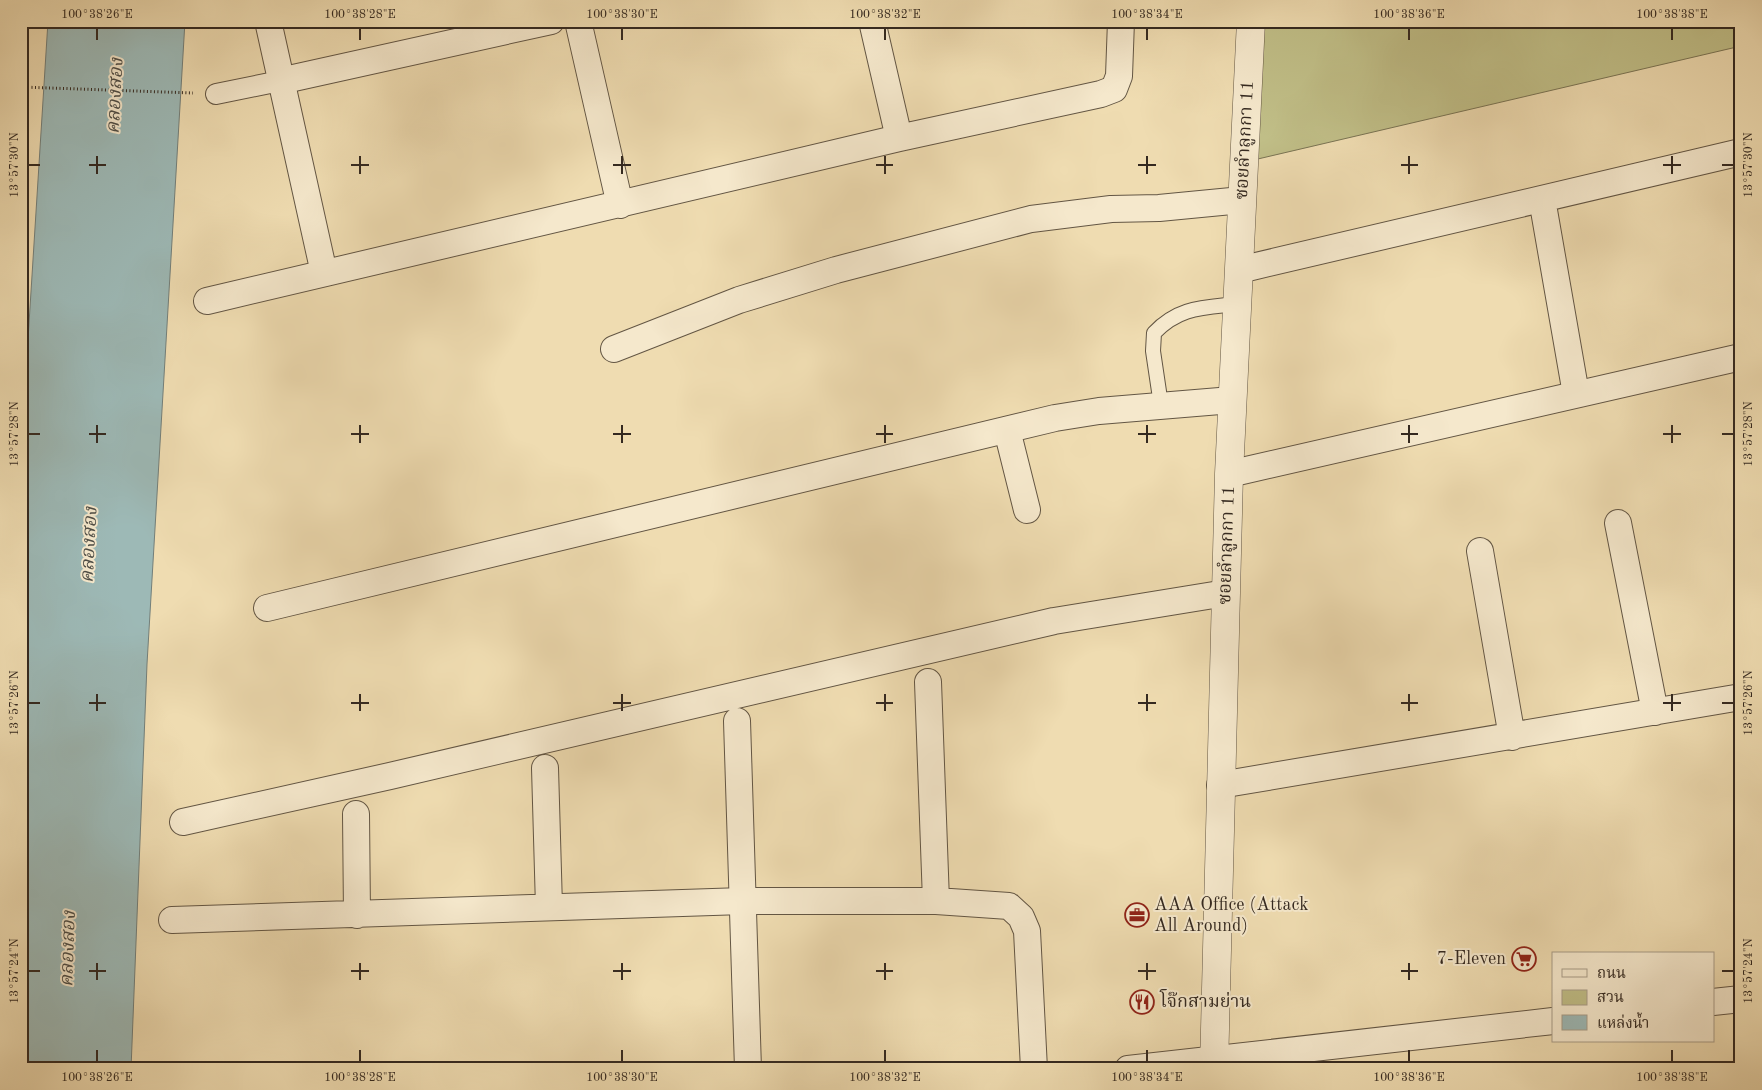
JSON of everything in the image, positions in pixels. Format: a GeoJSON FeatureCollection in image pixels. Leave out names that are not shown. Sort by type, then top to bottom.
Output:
{"type":"FeatureCollection","features":[{"type":"Feature","properties":{"kind":"street"},"geometry":{"type":"LineString","coordinates":[[268,21],[324,273]]}},
{"type":"Feature","properties":{"kind":"street"},"geometry":{"type":"LineString","coordinates":[[216,94],[551,21]]}},
{"type":"Feature","properties":{"kind":"street"},"geometry":{"type":"LineString","coordinates":[[578,21],[620,205]]}},
{"type":"Feature","properties":{"kind":"street"},"geometry":{"type":"LineString","coordinates":[[872,21],[899,138]]}},
{"type":"Feature","properties":{"kind":"street"},"geometry":{"type":"LineString","coordinates":[[207,301],[899,138],[1101,94],[1114,89],[1119,76],[1121,21]]}},
{"type":"Feature","properties":{"kind":"street","name":"ซอยลำลูกกา 11"},"geometry":{"type":"LineString","coordinates":[[1214,1064],[1229,474],[1251,21]]}},
{"type":"Feature","properties":{"kind":"street"},"geometry":{"type":"LineString","coordinates":[[1239,270],[1741,152]]}},
{"type":"Feature","properties":{"kind":"street"},"geometry":{"type":"LineString","coordinates":[[1542,199],[1576,394]]}},
{"type":"Feature","properties":{"kind":"street"},"geometry":{"type":"LineString","coordinates":[[614,349],[739,300],[836,270],[1031,219],[1111,209],[1159,208],[1242,200]]}},
{"type":"Feature","properties":{"kind":"street"},"geometry":{"type":"LineString","coordinates":[[1229,474],[1741,357]]}},
{"type":"Feature","properties":{"kind":"street"},"geometry":{"type":"LineString","coordinates":[[267,608],[1007,430],[1099,411],[1232,400]]}},
{"type":"Feature","properties":{"kind":"street"},"geometry":{"type":"LineString","coordinates":[[1007,430],[1027,510]]}},
{"type":"Feature","properties":{"kind":"street"},"geometry":{"type":"LineString","coordinates":[[1618,523],[1655,712]]}},
{"type":"Feature","properties":{"kind":"street"},"geometry":{"type":"LineString","coordinates":[[1480,551],[1512,737]]}},
{"type":"Feature","properties":{"kind":"street"},"geometry":{"type":"LineString","coordinates":[[183,822],[1054,621],[1226,594]]}},
{"type":"Feature","properties":{"kind":"street"},"geometry":{"type":"LineString","coordinates":[[928,682],[936,901]]}},
{"type":"Feature","properties":{"kind":"street"},"geometry":{"type":"LineString","coordinates":[[1220,785],[1741,697]]}},
{"type":"Feature","properties":{"kind":"street"},"geometry":{"type":"LineString","coordinates":[[737,721],[748,1069]]}},
{"type":"Feature","properties":{"kind":"street"},"geometry":{"type":"LineString","coordinates":[[545,768],[549,907]]}},
{"type":"Feature","properties":{"kind":"street"},"geometry":{"type":"LineString","coordinates":[[356,814],[357,915]]}},
{"type":"Feature","properties":{"kind":"street"},"geometry":{"type":"LineString","coordinates":[[172,920],[743,901],[936,901],[1009,906],[1022,918],[1027,930],[1034,1069]]}},
{"type":"Feature","properties":{"kind":"street"},"geometry":{"type":"LineString","coordinates":[[1714,1002],[1741,998]]}},
{"type":"Feature","properties":{"kind":"street"},"geometry":{"type":"LineString","coordinates":[[1128,1069],[1214,1064],[1552,1021]]}},
{"type":"Feature","properties":{"kind":"lane"},"geometry":{"type":"LineString","coordinates":[[1161,405],[1153,351],[1154,333],[1166,320],[1187,310],[1237,304]]}},
{"type":"Feature","properties":{"kind":"path"},"geometry":{"type":"LineString","coordinates":[[21,87],[216,94]]}},
{"type":"Feature","properties":{"kind":"green space"},"geometry":{"type":"Polygon","coordinates":[[[1252,21],[1741,21],[1741,46],[1245,162],[1252,21]]]}},
{"type":"Feature","properties":{"kind":"water","name":"คลองสอง"},"geometry":{"type":"Polygon","coordinates":[[[48,21],[185,21],[147,664],[131,1069],[21,1069],[21,451],[48,21]]]}},
{"type":"Feature","properties":{"kind":"place","name":"AAA Office (Attack All Around)"},"geometry":{"type":"Point","coordinates":[1137,915]}},
{"type":"Feature","properties":{"kind":"place","name":"7-Eleven"},"geometry":{"type":"Point","coordinates":[1524,959]}},
{"type":"Feature","properties":{"kind":"place","name":"โจ๊กสามย่าน"},"geometry":{"type":"Point","coordinates":[1142,1002]}}]}
